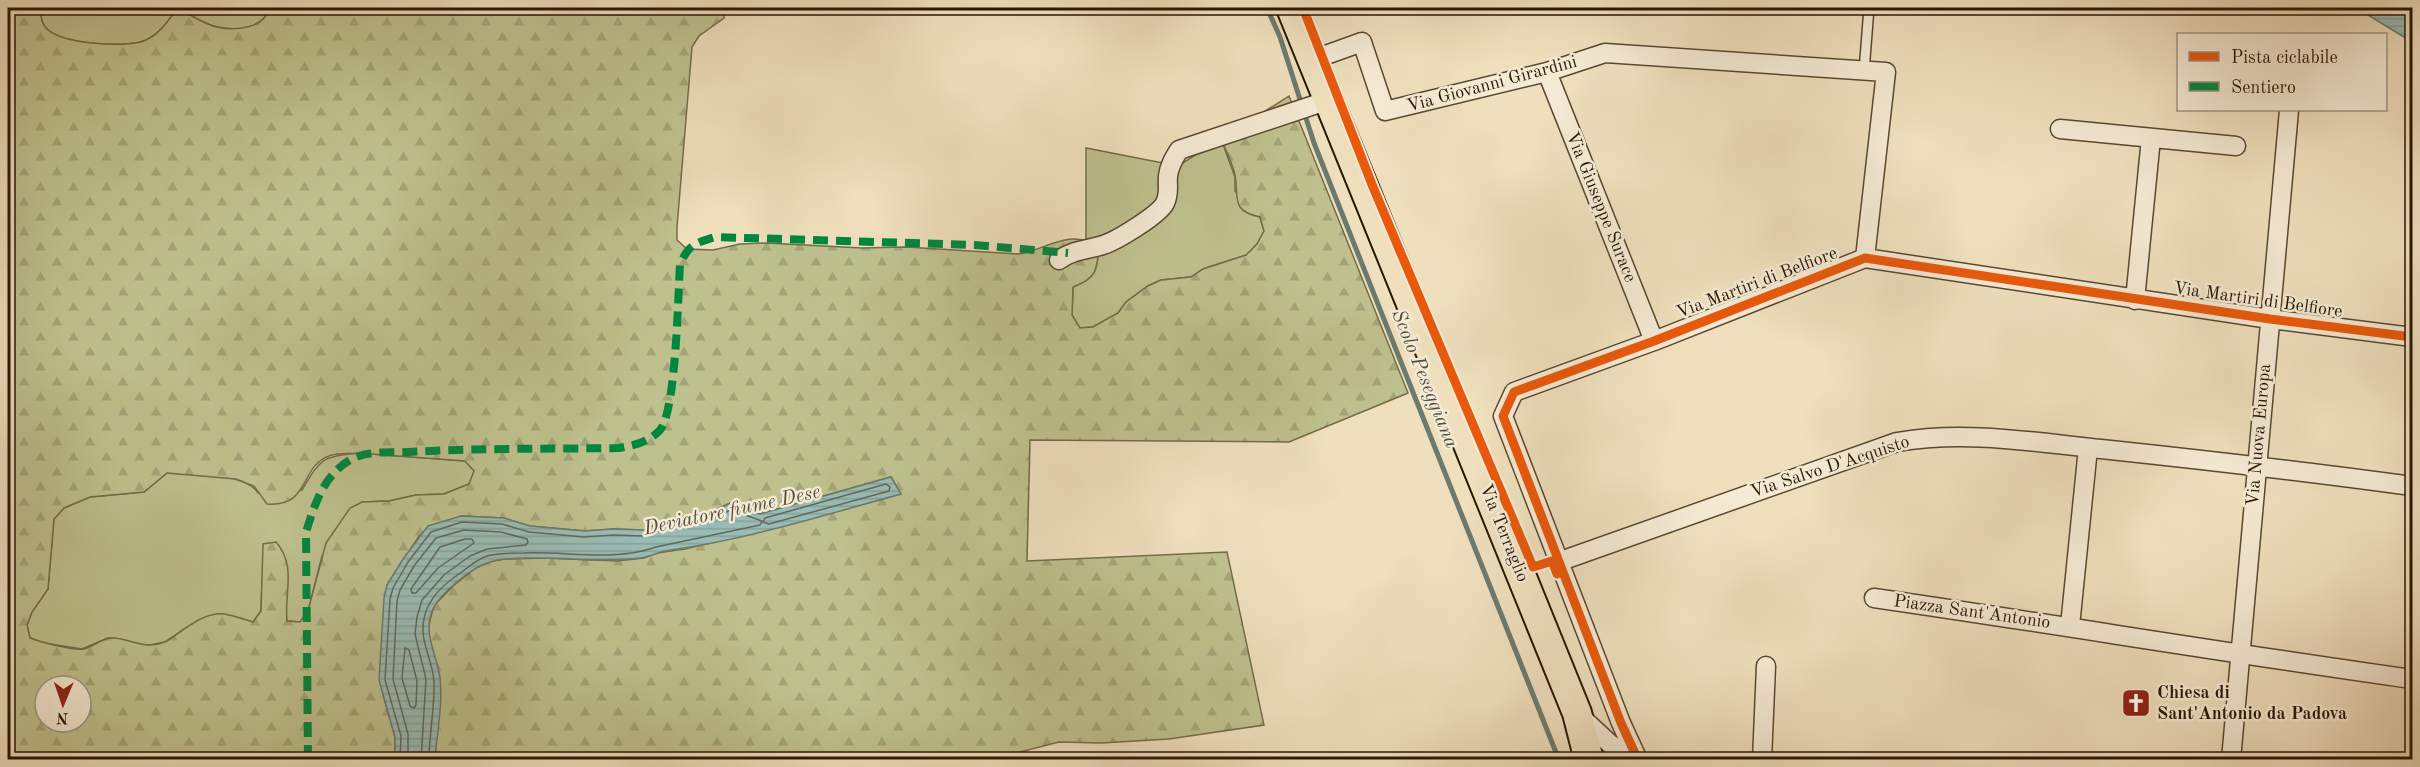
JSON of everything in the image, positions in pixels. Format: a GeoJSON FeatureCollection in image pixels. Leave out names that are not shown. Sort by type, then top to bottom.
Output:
{"type":"FeatureCollection","features":[{"type":"Feature","properties":{"kind":"main road","name":"Via Terraglio"},"geometry":{"type":"LineString","coordinates":[[1291,8],[1321,56],[1321,103],[1577,713],[1589,759]]}},
{"type":"Feature","properties":{"kind":"street","name":"Via Giovanni Girardini"},"geometry":{"type":"LineString","coordinates":[[1321,56],[1362,42],[1385,111],[1547,72],[1605,52],[1886,72]]}},
{"type":"Feature","properties":{"kind":"street","name":"Via Giuseppe Surace"},"geometry":{"type":"LineString","coordinates":[[1547,72],[1654,341]]}},
{"type":"Feature","properties":{"kind":"street","name":"Via Martiri di Belfiore"},"geometry":{"type":"LineString","coordinates":[[1865,258],[1886,72]]}},
{"type":"Feature","properties":{"kind":"street"},"geometry":{"type":"LineString","coordinates":[[1059,260],[1068,253],[1106,245],[1164,206],[1170,191],[1168,176],[1179,150],[1321,103]]}},
{"type":"Feature","properties":{"kind":"street","name":"Via Nuova Europa"},"geometry":{"type":"LineString","coordinates":[[2230,759],[2289,111]]}},
{"type":"Feature","properties":{"kind":"street"},"geometry":{"type":"LineString","coordinates":[[2060,129],[2236,146]]}},
{"type":"Feature","properties":{"kind":"street"},"geometry":{"type":"LineString","coordinates":[[2135,300],[2151,138]]}},
{"type":"Feature","properties":{"kind":"street","name":"Via Martiri di Belfiore"},"geometry":{"type":"LineString","coordinates":[[1638,759],[1558,562],[1503,416],[1514,392],[1654,341],[1865,258],[2270,320],[2412,337]]}},
{"type":"Feature","properties":{"kind":"street","name":"Via Salvo D'Acquisto"},"geometry":{"type":"LineString","coordinates":[[1558,562],[1897,442],[1927,436],[1962,436],[2256,465],[2412,486]]}},
{"type":"Feature","properties":{"kind":"street","name":"Piazza Sant'Antonio"},"geometry":{"type":"LineString","coordinates":[[2070,626],[2088,448]]}},
{"type":"Feature","properties":{"kind":"street","name":"Piazza Sant'Antonio"},"geometry":{"type":"LineString","coordinates":[[1874,598],[2070,626],[2240,655],[2412,679]]}},
{"type":"Feature","properties":{"kind":"street"},"geometry":{"type":"LineString","coordinates":[[1762,759],[1766,666]]}},
{"type":"Feature","properties":{"kind":"street"},"geometry":{"type":"LineString","coordinates":[[1577,713],[1609,743],[1633,759]]}},
{"type":"Feature","properties":{"kind":"lane"},"geometry":{"type":"LineString","coordinates":[[1864,71],[1869,8]]}},
{"type":"Feature","properties":{"kind":"green space"},"geometry":{"type":"Polygon","coordinates":[[[8,8],[41,8],[43,24],[47,29],[66,38],[94,43],[123,44],[144,41],[154,36],[177,9],[212,26],[232,29],[255,24],[262,20],[269,8],[724,8],[724,18],[699,36],[692,47],[677,227],[677,240],[687,249],[713,250],[740,244],[767,243],[862,248],[906,247],[1020,254],[1068,239],[1088,241],[1099,246],[1094,272],[1087,280],[1073,287],[1072,315],[1080,328],[1093,327],[1118,313],[1126,302],[1148,286],[1161,280],[1191,277],[1203,269],[1246,255],[1257,244],[1264,231],[1260,217],[1240,207],[1234,170],[1221,139],[1289,96],[1408,393],[1289,442],[1030,440],[1027,561],[1227,552],[1264,725],[1169,739],[1101,743],[1059,742],[1000,757],[941,755],[912,760],[435,759],[440,678],[428,634],[430,620],[434,606],[453,586],[476,568],[504,559],[617,561],[644,558],[657,553],[685,549],[770,529],[901,494],[891,477],[760,514],[730,503],[703,515],[688,515],[644,530],[585,531],[530,526],[503,518],[462,516],[419,536],[387,585],[383,695],[395,737],[395,759],[8,759],[10,567],[8,563],[8,8]],[[358,453],[332,455],[320,461],[298,493],[281,503],[267,504],[254,486],[236,479],[167,473],[144,492],[90,497],[64,508],[54,519],[48,589],[32,612],[27,625],[30,638],[57,646],[80,649],[110,638],[150,645],[165,642],[210,615],[224,614],[253,622],[261,611],[263,544],[276,542],[286,560],[288,570],[287,621],[300,622],[308,611],[326,543],[350,508],[362,502],[444,494],[469,484],[474,471],[465,461],[358,453]]]}},
{"type":"Feature","properties":{"kind":"green space"},"geometry":{"type":"Polygon","coordinates":[[[41,8],[269,8],[262,20],[255,24],[232,29],[212,26],[177,10],[162,28],[148,39],[134,43],[109,44],[79,41],[55,34],[43,24],[41,8]]]}},
{"type":"Feature","properties":{"kind":"green space"},"geometry":{"type":"Polygon","coordinates":[[[1221,139],[1235,177],[1235,191],[1260,217],[1264,231],[1257,244],[1247,255],[1203,269],[1191,277],[1161,280],[1148,286],[1126,302],[1118,313],[1093,327],[1079,328],[1072,315],[1073,287],[1087,280],[1094,272],[1099,246],[1086,239],[1086,148],[1178,166],[1221,139]]]}},
{"type":"Feature","properties":{"kind":"green space"},"geometry":{"type":"Polygon","coordinates":[[[358,453],[466,461],[475,471],[469,484],[444,494],[362,502],[322,556],[308,611],[300,622],[287,621],[285,608],[262,584],[261,611],[253,622],[240,618],[199,620],[165,642],[150,645],[136,645],[121,639],[108,638],[82,649],[43,643],[30,638],[27,625],[32,612],[48,589],[54,519],[64,508],[90,497],[144,492],[167,473],[230,478],[252,486],[258,493],[302,490],[323,461],[336,456],[358,453]]]}},
{"type":"Feature","properties":{"kind":"water"},"geometry":{"type":"Polygon","coordinates":[[[2350,8],[2412,8],[2412,42],[2368,15],[2350,8]]]}},
{"type":"Feature","properties":{"kind":"water","name":"Deviatore fiume Dese"},"geometry":{"type":"Polygon","coordinates":[[[891,477],[901,494],[729,540],[640,558],[508,559],[483,564],[459,580],[444,594],[430,616],[429,634],[441,688],[435,759],[395,759],[395,737],[379,680],[384,598],[387,585],[428,526],[461,516],[504,518],[530,526],[585,531],[644,530],[688,515],[703,515],[731,503],[760,514],[891,477]]]}},
{"type":"Feature","properties":{"kind":"waterway","name":"Scolo Peseggiana"},"geometry":{"type":"LineString","coordinates":[[1267,8],[1280,37],[1314,143],[1559,760]]}},
{"type":"Feature","properties":{"kind":"marked path"},"geometry":{"type":"LineString","coordinates":[[308,760],[306,532],[317,501],[327,482],[350,460],[379,453],[619,448],[651,437],[660,430],[670,401],[680,265],[689,249],[702,241],[715,237],[975,245],[1068,253]]}},
{"type":"Feature","properties":{"kind":"cycle path"},"geometry":{"type":"LineString","coordinates":[[1303,8],[1373,187],[1533,567],[1552,561],[1557,574]]}},
{"type":"Feature","properties":{"kind":"cycle path"},"geometry":{"type":"LineString","coordinates":[[1638,760],[1621,723],[1503,416],[1514,392],[1654,341],[1865,258],[2270,319],[2412,337]]}},
{"type":"Feature","properties":{"kind":"place","name":"Chiesa di Sant'Antonio da Padova"},"geometry":{"type":"Point","coordinates":[2136,703]}}]}
